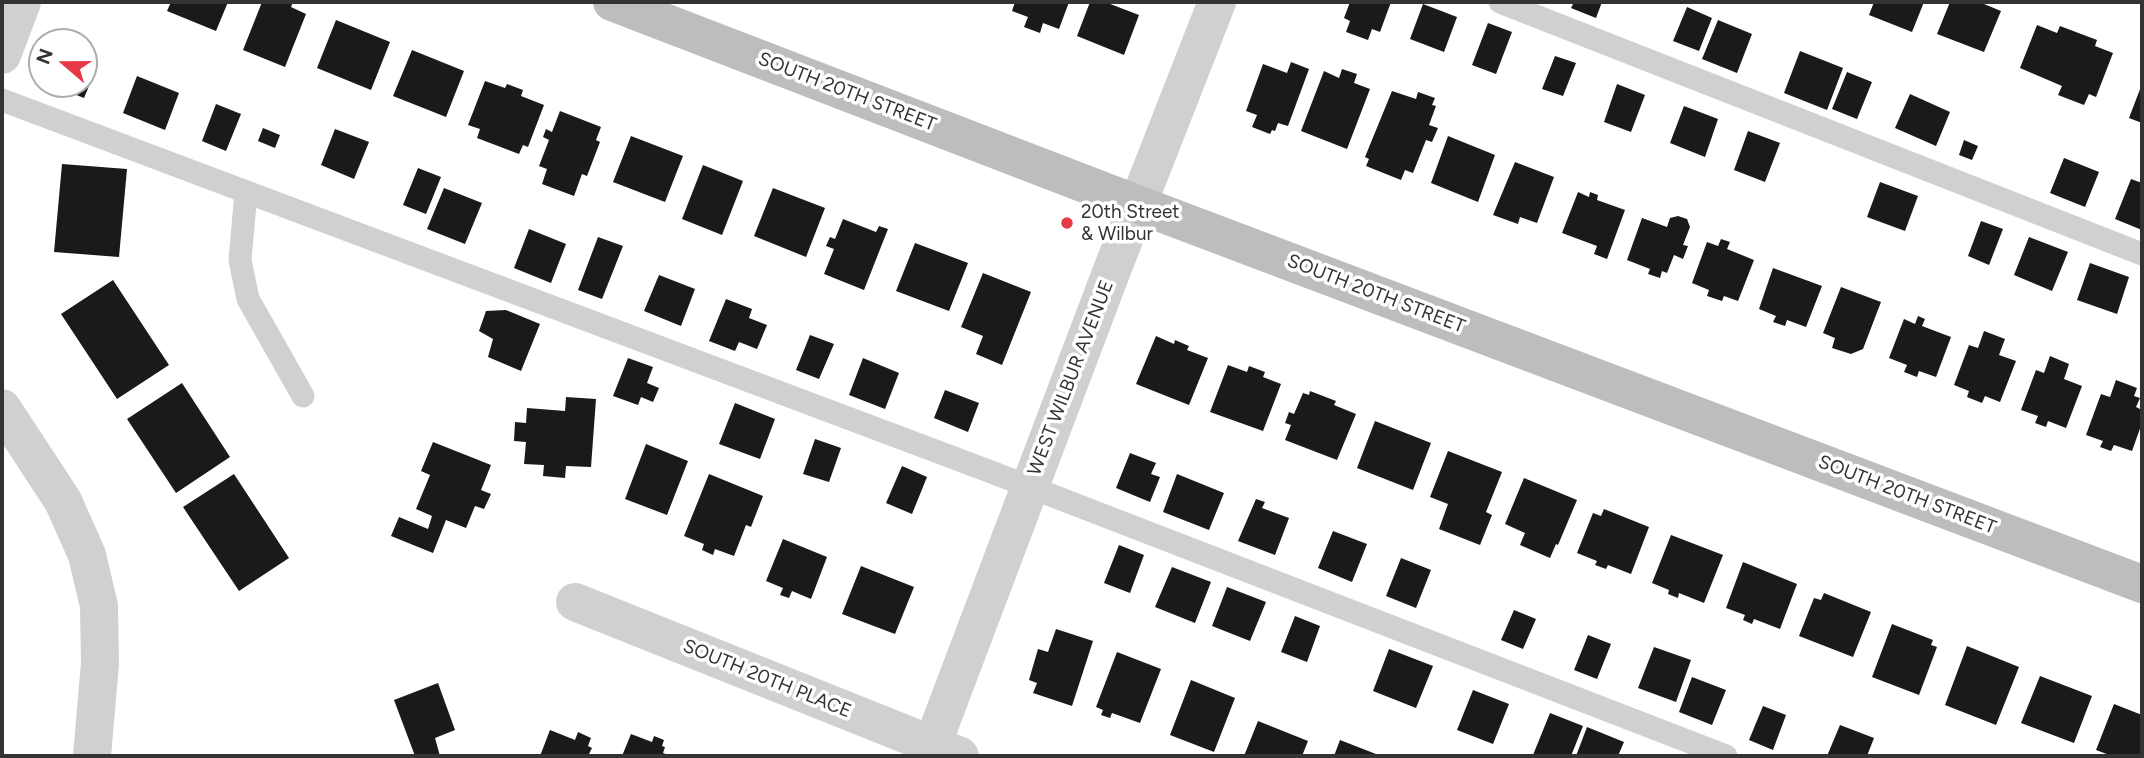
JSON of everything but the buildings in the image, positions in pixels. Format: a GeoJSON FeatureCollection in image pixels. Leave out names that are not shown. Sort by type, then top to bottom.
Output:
{"type":"FeatureCollection","features":[{"type":"Feature","properties":{"kind":"street"},"geometry":{"type":"LineString","coordinates":[[2,55],[22,2]]}},
{"type":"Feature","properties":{"kind":"street","name":"SOUTH 20TH STREET"},"geometry":{"type":"LineString","coordinates":[[612,2],[1137,204],[2142,584]]}},
{"type":"Feature","properties":{"kind":"street","name":"WEST WILBUR AVENUE"},"geometry":{"type":"LineString","coordinates":[[940,753],[1030,487],[1217,2]]}},
{"type":"Feature","properties":{"kind":"street"},"geometry":{"type":"LineString","coordinates":[[2,408],[62,501],[87,555],[99,606],[100,663],[92,756]]}},
{"type":"Feature","properties":{"kind":"street","name":"SOUTH 20TH PLACE"},"geometry":{"type":"LineString","coordinates":[[575,602],[940,753]]}},
{"type":"Feature","properties":{"kind":"lane"},"geometry":{"type":"LineString","coordinates":[[1500,2],[2142,254]]}},
{"type":"Feature","properties":{"kind":"lane"},"geometry":{"type":"LineString","coordinates":[[2,100],[1030,487],[1727,756]]}},
{"type":"Feature","properties":{"kind":"lane"},"geometry":{"type":"LineString","coordinates":[[246,192],[240,260],[248,299],[303,397]]}},
{"type":"Feature","properties":{"kind":"place","name":"20th Street & Wilbur"},"geometry":{"type":"Point","coordinates":[1067,223]}}]}
